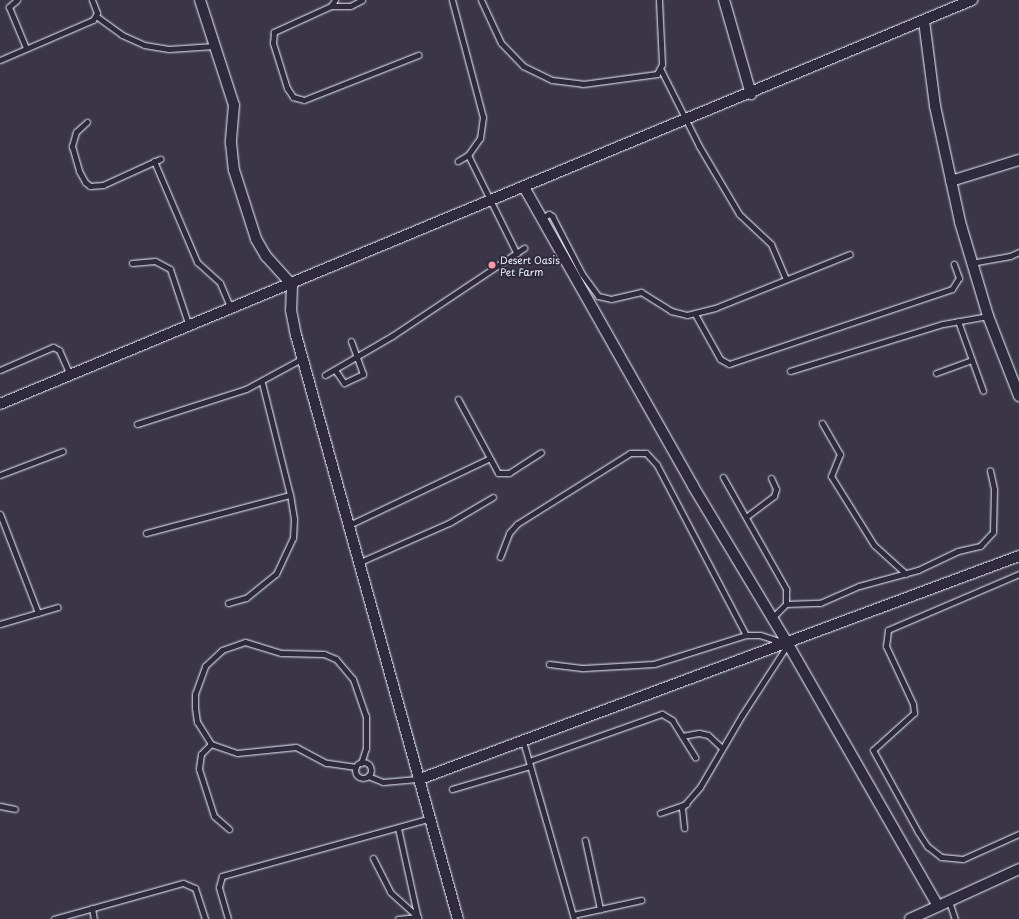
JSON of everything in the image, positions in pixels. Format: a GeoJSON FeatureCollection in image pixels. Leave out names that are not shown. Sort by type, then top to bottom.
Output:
{"type":"FeatureCollection","features":[{"type":"Feature","properties":{"kind":"street"},"geometry":{"type":"LineString","coordinates":[[200,0],[234,105],[231,157],[249,221],[266,256],[292,285],[293,323],[458,919]]}},
{"type":"Feature","properties":{"kind":"street"},"geometry":{"type":"LineString","coordinates":[[724,0],[751,94]]}},
{"type":"Feature","properties":{"kind":"street"},"geometry":{"type":"LineString","coordinates":[[0,404],[292,285],[751,94],[972,0]]}},
{"type":"Feature","properties":{"kind":"street"},"geometry":{"type":"LineString","coordinates":[[924,21],[935,106],[951,182],[971,263],[988,316],[1019,396]]}},
{"type":"Feature","properties":{"kind":"street"},"geometry":{"type":"LineString","coordinates":[[951,182],[1019,160]]}},
{"type":"Feature","properties":{"kind":"street"},"geometry":{"type":"LineString","coordinates":[[524,188],[692,486],[788,644],[938,906]]}},
{"type":"Feature","properties":{"kind":"street"},"geometry":{"type":"LineString","coordinates":[[420,779],[788,644],[1019,556]]}},
{"type":"Feature","properties":{"kind":"street"},"geometry":{"type":"LineString","coordinates":[[910,919],[1019,869]]}},
{"type":"Feature","properties":{"kind":"lane"},"geometry":{"type":"LineString","coordinates":[[17,0],[9,7],[26,48]]}},
{"type":"Feature","properties":{"kind":"lane"},"geometry":{"type":"LineString","coordinates":[[92,0],[96,16],[122,35],[144,45],[169,49],[214,46]]}},
{"type":"Feature","properties":{"kind":"lane"},"geometry":{"type":"LineString","coordinates":[[331,6],[335,0]]}},
{"type":"Feature","properties":{"kind":"lane"},"geometry":{"type":"LineString","coordinates":[[362,0],[350,6],[331,6],[274,32],[273,43],[287,88],[293,97],[304,100],[418,55]]}},
{"type":"Feature","properties":{"kind":"lane"},"geometry":{"type":"LineString","coordinates":[[452,0],[483,117],[480,138],[468,155],[458,161]]}},
{"type":"Feature","properties":{"kind":"lane"},"geometry":{"type":"LineString","coordinates":[[481,0],[493,28],[511,55],[523,66],[544,77],[567,83],[591,83],[651,76],[661,70]]}},
{"type":"Feature","properties":{"kind":"lane"},"geometry":{"type":"LineString","coordinates":[[659,0],[661,70],[699,146],[744,222],[771,244],[786,279]]}},
{"type":"Feature","properties":{"kind":"lane"},"geometry":{"type":"LineString","coordinates":[[0,60],[96,16]]}},
{"type":"Feature","properties":{"kind":"lane"},"geometry":{"type":"LineString","coordinates":[[87,122],[76,132],[72,146],[82,177],[90,186],[103,185],[160,159]]}},
{"type":"Feature","properties":{"kind":"lane"},"geometry":{"type":"LineString","coordinates":[[468,155],[516,254]]}},
{"type":"Feature","properties":{"kind":"lane"},"geometry":{"type":"LineString","coordinates":[[154,161],[197,262],[220,283],[231,310]]}},
{"type":"Feature","properties":{"kind":"lane"},"geometry":{"type":"LineString","coordinates":[[542,218],[549,214],[552,216],[582,274],[598,296],[611,299],[641,292],[671,311],[696,314],[850,254]]}},
{"type":"Feature","properties":{"kind":"lane"},"geometry":{"type":"LineString","coordinates":[[326,375],[524,248]]}},
{"type":"Feature","properties":{"kind":"lane"},"geometry":{"type":"LineString","coordinates":[[971,263],[1010,256],[1019,252]]}},
{"type":"Feature","properties":{"kind":"lane"},"geometry":{"type":"LineString","coordinates":[[132,262],[155,261],[170,269],[189,327]]}},
{"type":"Feature","properties":{"kind":"lane"},"geometry":{"type":"LineString","coordinates":[[696,314],[720,359],[729,364],[952,289],[959,278],[954,264]]}},
{"type":"Feature","properties":{"kind":"lane"},"geometry":{"type":"LineString","coordinates":[[790,371],[958,321],[988,316]]}},
{"type":"Feature","properties":{"kind":"lane"},"geometry":{"type":"LineString","coordinates":[[958,321],[983,391]]}},
{"type":"Feature","properties":{"kind":"lane"},"geometry":{"type":"LineString","coordinates":[[335,370],[344,383],[362,376],[363,371],[352,342]]}},
{"type":"Feature","properties":{"kind":"lane"},"geometry":{"type":"LineString","coordinates":[[0,370],[53,347],[60,350],[70,375]]}},
{"type":"Feature","properties":{"kind":"lane"},"geometry":{"type":"LineString","coordinates":[[137,424],[262,383],[303,358]]}},
{"type":"Feature","properties":{"kind":"lane"},"geometry":{"type":"LineString","coordinates":[[936,373],[972,360]]}},
{"type":"Feature","properties":{"kind":"lane"},"geometry":{"type":"LineString","coordinates":[[228,602],[246,598],[262,588],[276,574],[287,557],[294,519],[290,495],[262,383]]}},
{"type":"Feature","properties":{"kind":"lane"},"geometry":{"type":"LineString","coordinates":[[458,399],[488,459],[498,473],[504,475],[541,452]]}},
{"type":"Feature","properties":{"kind":"lane"},"geometry":{"type":"LineString","coordinates":[[822,423],[840,454],[831,476],[874,545],[906,574]]}},
{"type":"Feature","properties":{"kind":"lane"},"geometry":{"type":"LineString","coordinates":[[0,475],[63,451]]}},
{"type":"Feature","properties":{"kind":"lane"},"geometry":{"type":"LineString","coordinates":[[500,557],[509,533],[517,524],[630,453],[646,453],[657,465],[746,635]]}},
{"type":"Feature","properties":{"kind":"lane"},"geometry":{"type":"LineString","coordinates":[[350,525],[488,459]]}},
{"type":"Feature","properties":{"kind":"lane"},"geometry":{"type":"LineString","coordinates":[[772,618],[786,604],[820,603],[859,586],[906,574],[958,551],[980,546],[987,540],[994,523],[994,482],[990,470]]}},
{"type":"Feature","properties":{"kind":"lane"},"geometry":{"type":"LineString","coordinates":[[723,477],[786,589],[786,604]]}},
{"type":"Feature","properties":{"kind":"lane"},"geometry":{"type":"LineString","coordinates":[[746,517],[774,496],[776,489],[771,478]]}},
{"type":"Feature","properties":{"kind":"lane"},"geometry":{"type":"LineString","coordinates":[[146,533],[290,495]]}},
{"type":"Feature","properties":{"kind":"lane"},"geometry":{"type":"LineString","coordinates":[[360,562],[449,524],[493,497]]}},
{"type":"Feature","properties":{"kind":"lane"},"geometry":{"type":"LineString","coordinates":[[0,514],[38,613]]}},
{"type":"Feature","properties":{"kind":"lane"},"geometry":{"type":"LineString","coordinates":[[1019,574],[888,630],[886,646],[913,704],[914,713],[873,750],[918,832],[927,846],[941,856],[963,859],[1019,834]]}},
{"type":"Feature","properties":{"kind":"lane"},"geometry":{"type":"LineString","coordinates":[[0,624],[58,607]]}},
{"type":"Feature","properties":{"kind":"lane"},"geometry":{"type":"LineString","coordinates":[[549,664],[584,668],[654,664],[746,635],[760,635],[788,644],[722,748],[700,787],[686,804],[681,813],[684,828]]}},
{"type":"Feature","properties":{"kind":"lane"},"geometry":{"type":"LineString","coordinates":[[245,642],[280,653],[324,654],[346,668],[366,716],[366,742],[361,763],[356,767],[326,763],[296,747],[237,753],[211,744],[197,722],[195,694],[199,678],[217,653],[245,642]]}},
{"type":"Feature","properties":{"kind":"lane"},"geometry":{"type":"LineString","coordinates":[[452,789],[530,764],[662,714],[672,720],[695,757]]}},
{"type":"Feature","properties":{"kind":"lane"},"geometry":{"type":"LineString","coordinates":[[682,736],[699,733],[708,735],[722,748]]}},
{"type":"Feature","properties":{"kind":"lane"},"geometry":{"type":"LineString","coordinates":[[523,741],[574,917],[600,909],[641,900]]}},
{"type":"Feature","properties":{"kind":"lane"},"geometry":{"type":"LineString","coordinates":[[211,744],[201,754],[199,769],[214,816],[229,829]]}},
{"type":"Feature","properties":{"kind":"lane"},"geometry":{"type":"LineString","coordinates":[[361,763],[370,767],[368,776]]}},
{"type":"Feature","properties":{"kind":"lane"},"geometry":{"type":"LineString","coordinates":[[356,767],[358,776],[368,776],[383,782],[420,779]]}},
{"type":"Feature","properties":{"kind":"lane"},"geometry":{"type":"LineString","coordinates":[[660,813],[686,804]]}},
{"type":"Feature","properties":{"kind":"lane"},"geometry":{"type":"LineString","coordinates":[[0,806],[15,809]]}},
{"type":"Feature","properties":{"kind":"lane"},"geometry":{"type":"LineString","coordinates":[[228,919],[219,887],[222,876],[431,818]]}},
{"type":"Feature","properties":{"kind":"lane"},"geometry":{"type":"LineString","coordinates":[[398,828],[418,918]]}},
{"type":"Feature","properties":{"kind":"lane"},"geometry":{"type":"LineString","coordinates":[[585,840],[600,909]]}},
{"type":"Feature","properties":{"kind":"lane"},"geometry":{"type":"LineString","coordinates":[[373,858],[390,892],[418,918]]}},
{"type":"Feature","properties":{"kind":"lane"},"geometry":{"type":"LineString","coordinates":[[54,919],[184,883],[195,888],[205,919]]}},
{"type":"Feature","properties":{"kind":"lane"},"geometry":{"type":"LineString","coordinates":[[949,901],[955,919]]}},
{"type":"Feature","properties":{"kind":"lane"},"geometry":{"type":"LineString","coordinates":[[92,908],[94,919]]}},
{"type":"Feature","properties":{"kind":"lane"},"geometry":{"type":"LineString","coordinates":[[398,919],[418,918]]}},
{"type":"Feature","properties":{"kind":"place","name":"Desert Oasis Pet Farm"},"geometry":{"type":"Point","coordinates":[492,265]}}]}
